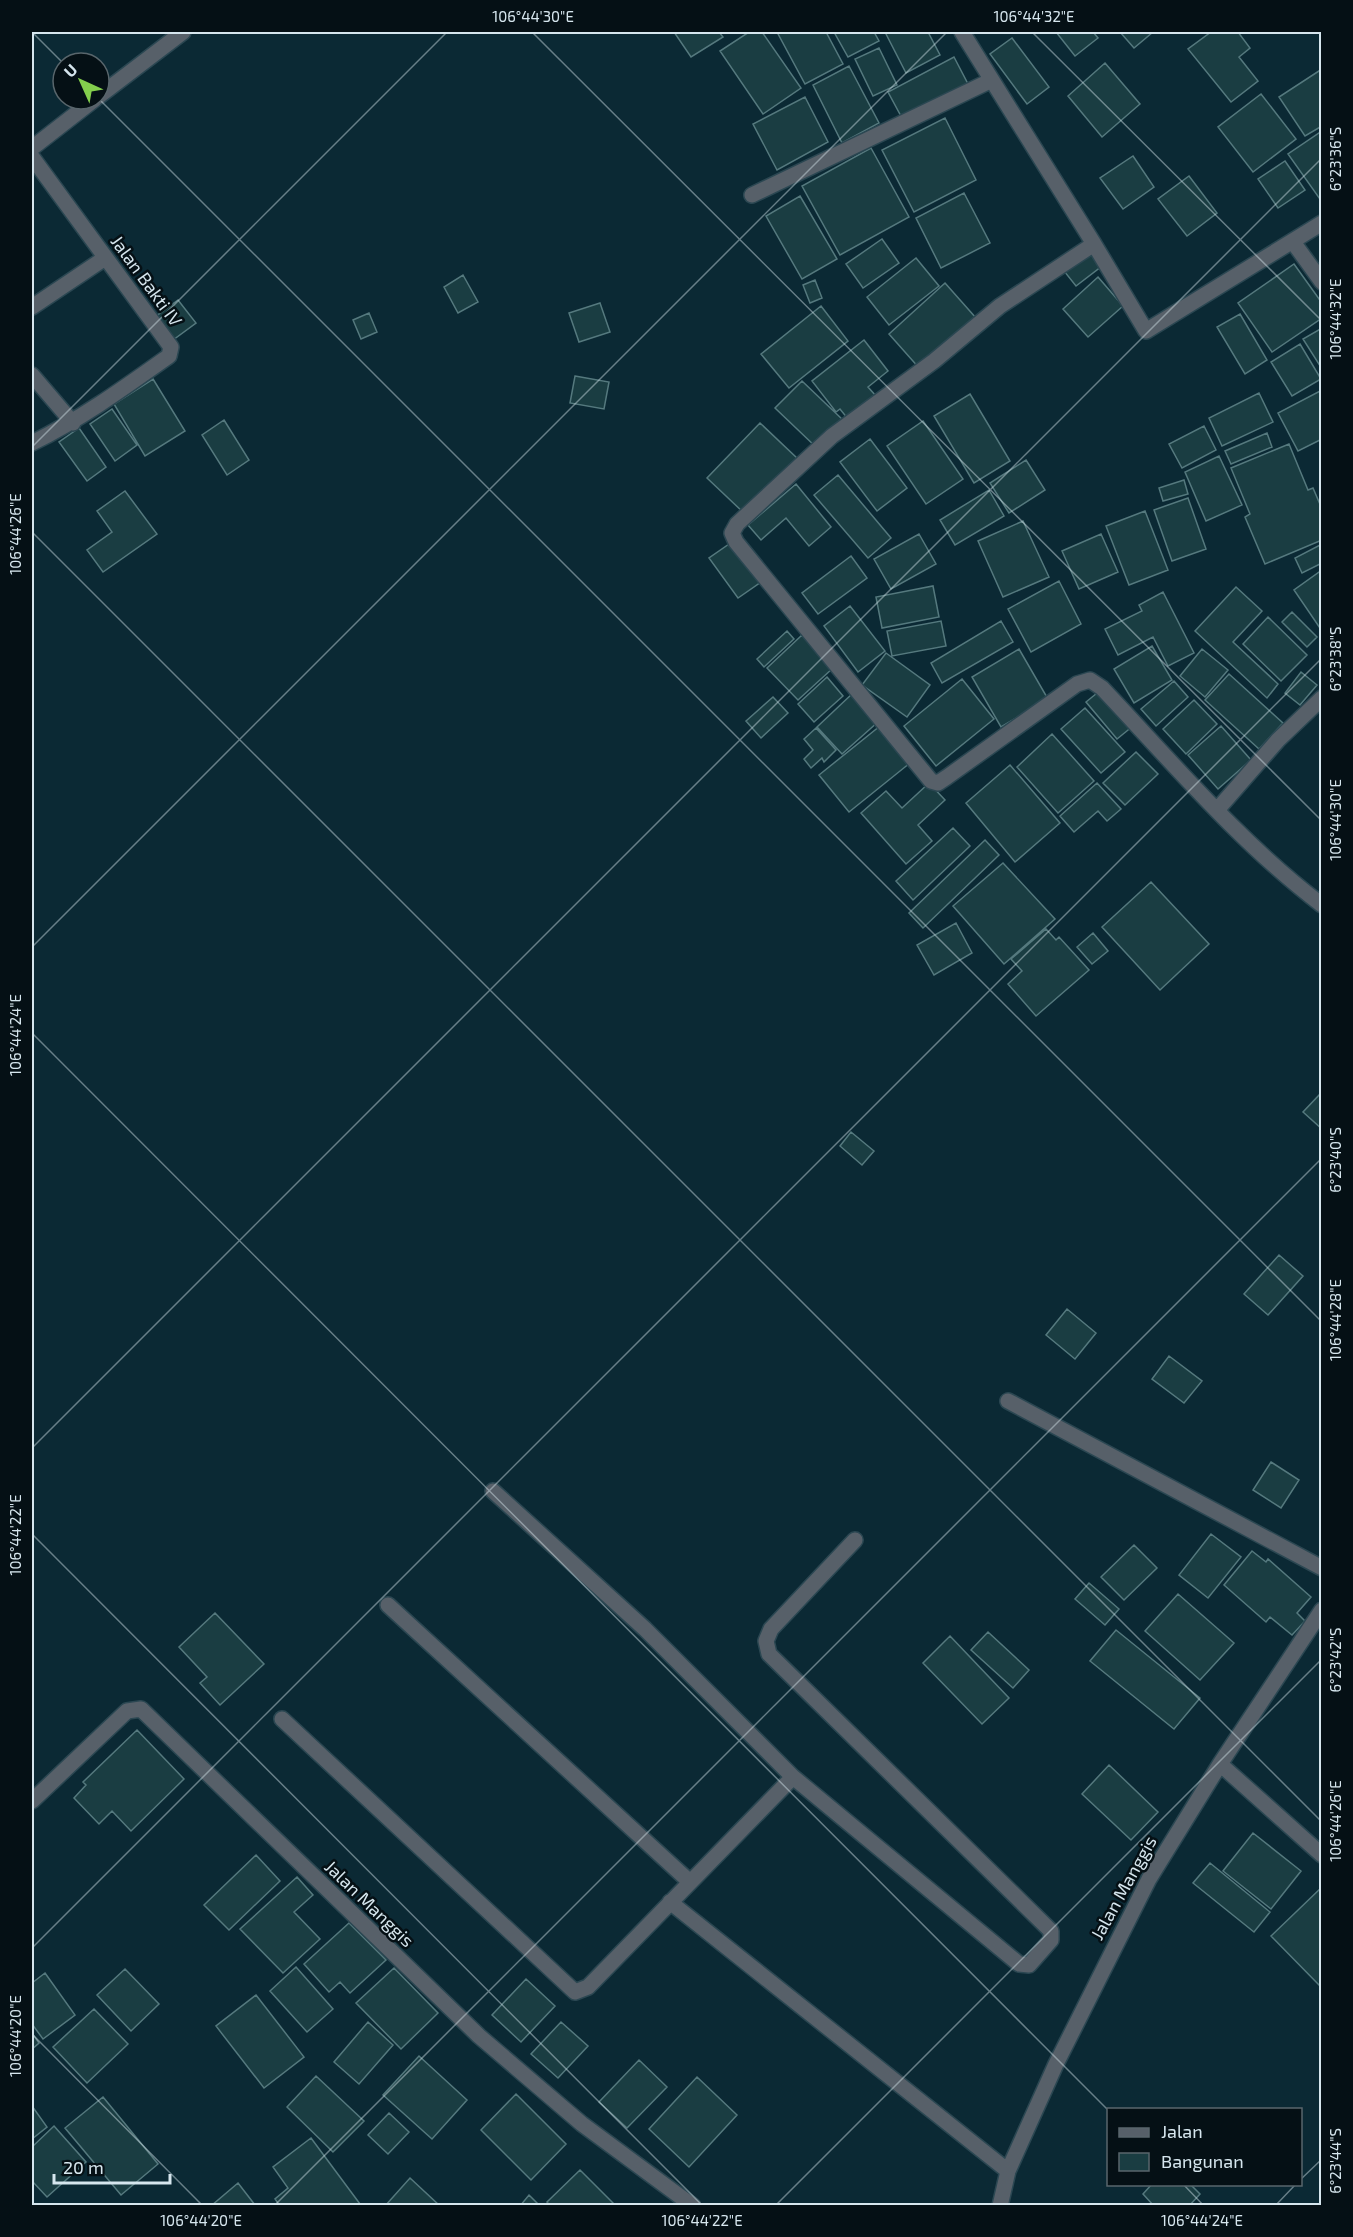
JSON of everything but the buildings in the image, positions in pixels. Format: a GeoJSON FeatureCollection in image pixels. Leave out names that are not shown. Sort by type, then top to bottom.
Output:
{"type":"FeatureCollection","features":[{"type":"Feature","properties":{"kind":"street"},"geometry":{"type":"LineString","coordinates":[[111,87],[183,32]]}},
{"type":"Feature","properties":{"kind":"street"},"geometry":{"type":"LineString","coordinates":[[962,32],[1146,331],[1322,223]]}},
{"type":"Feature","properties":{"kind":"street"},"geometry":{"type":"LineString","coordinates":[[752,195],[992,80]]}},
{"type":"Feature","properties":{"kind":"street"},"geometry":{"type":"LineString","coordinates":[[32,148],[80,111]]}},
{"type":"Feature","properties":{"kind":"street","name":"Jalan Bakti IV"},"geometry":{"type":"LineString","coordinates":[[32,157],[171,347],[169,356],[74,423],[32,443]]}},
{"type":"Feature","properties":{"kind":"street"},"geometry":{"type":"LineString","coordinates":[[1293,242],[1322,282]]}},
{"type":"Feature","properties":{"kind":"street"},"geometry":{"type":"LineString","coordinates":[[1094,244],[1000,306],[934,361],[832,436],[737,524],[732,533],[736,542],[931,781],[938,783],[1077,684],[1090,680],[1102,688],[1217,810],[1281,871],[1322,905]]}},
{"type":"Feature","properties":{"kind":"street"},"geometry":{"type":"LineString","coordinates":[[32,306],[105,258]]}},
{"type":"Feature","properties":{"kind":"street"},"geometry":{"type":"LineString","coordinates":[[32,375],[74,423]]}},
{"type":"Feature","properties":{"kind":"street"},"geometry":{"type":"LineString","coordinates":[[1217,810],[1278,740],[1322,698]]}},
{"type":"Feature","properties":{"kind":"street"},"geometry":{"type":"LineString","coordinates":[[1008,1401],[1322,1568]]}},
{"type":"Feature","properties":{"kind":"street"},"geometry":{"type":"LineString","coordinates":[[493,1491],[645,1629],[793,1776],[1019,1964],[1029,1965],[1051,1940],[1051,1930],[769,1654],[765,1641],[771,1629],[855,1540]]}},
{"type":"Feature","properties":{"kind":"street"},"geometry":{"type":"LineString","coordinates":[[388,1605],[690,1882]]}},
{"type":"Feature","properties":{"kind":"street","name":"Jalan Manggis"},"geometry":{"type":"LineString","coordinates":[[1000,2205],[1008,2171],[1056,2064],[1134,1908],[1220,1764],[1322,1610]]}},
{"type":"Feature","properties":{"kind":"street","name":"Jalan Manggis"},"geometry":{"type":"LineString","coordinates":[[32,1801],[127,1711],[141,1709],[479,2036],[582,2124],[693,2205]]}},
{"type":"Feature","properties":{"kind":"street"},"geometry":{"type":"LineString","coordinates":[[282,1719],[575,1992],[588,1987],[793,1776]]}},
{"type":"Feature","properties":{"kind":"street"},"geometry":{"type":"LineString","coordinates":[[1220,1764],[1322,1855]]}},
{"type":"Feature","properties":{"kind":"street"},"geometry":{"type":"LineString","coordinates":[[670,1902],[1008,2171]]}}]}
